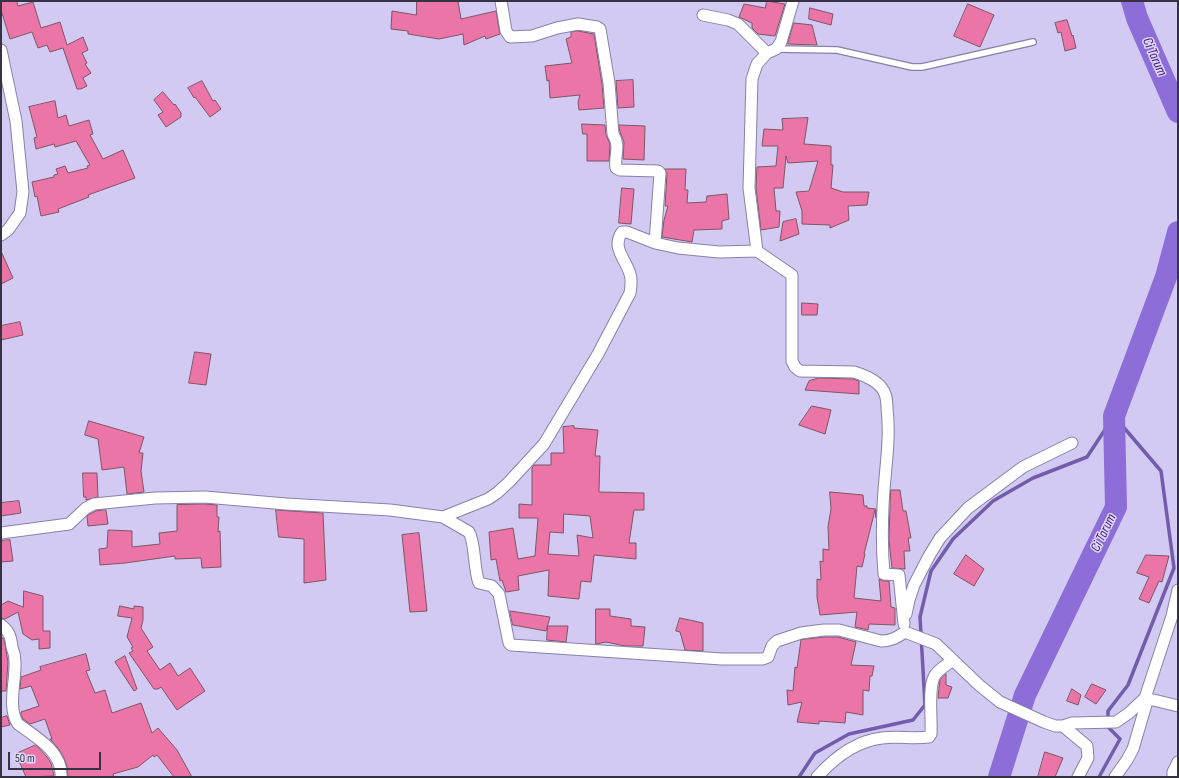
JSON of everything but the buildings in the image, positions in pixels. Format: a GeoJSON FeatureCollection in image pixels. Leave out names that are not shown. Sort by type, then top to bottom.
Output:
{"type":"FeatureCollection","features":[{"type":"Feature","properties":{"kind":"street"},"geometry":{"type":"LineString","coordinates":[[501,1],[506,31],[510,37],[532,36],[557,28],[578,24],[593,26],[600,29],[608,83],[613,134],[617,140],[618,146],[616,168],[620,170],[658,171],[660,174],[655,243]]}},
{"type":"Feature","properties":{"kind":"street"},"geometry":{"type":"LineString","coordinates":[[757,251],[749,188],[752,79],[757,64],[782,42],[793,1]]}},
{"type":"Feature","properties":{"kind":"street"},"geometry":{"type":"LineString","coordinates":[[703,15],[728,20],[738,24],[772,51]]}},
{"type":"Feature","properties":{"kind":"street"},"geometry":{"type":"LineString","coordinates":[[1,50],[16,122],[23,192],[20,213],[8,230],[1,236]]}},
{"type":"Feature","properties":{"kind":"street"},"geometry":{"type":"LineString","coordinates":[[443,517],[488,499],[497,493],[544,444],[598,354],[630,293],[632,283],[631,275],[619,251],[619,242],[623,231],[655,243],[678,248],[719,252],[757,251],[792,275],[792,361],[795,367],[800,371],[854,372],[862,374],[874,382],[886,395],[888,442],[883,507],[884,574],[899,575],[906,630]]}},
{"type":"Feature","properties":{"kind":"street"},"geometry":{"type":"LineString","coordinates":[[1,533],[69,524],[86,508],[94,504],[155,498],[204,497],[286,504],[390,510],[443,517],[459,525],[470,533],[476,575],[480,583],[492,586],[499,594],[509,643],[511,645],[722,659],[764,659],[768,657],[772,646],[777,641],[800,633],[839,630],[888,641],[896,638],[906,630],[908,600],[923,567],[940,538],[968,508],[1023,467],[1072,443]]}},
{"type":"Feature","properties":{"kind":"street"},"geometry":{"type":"LineString","coordinates":[[1115,777],[1128,760],[1133,749],[1146,698],[1172,616],[1178,590]]}},
{"type":"Feature","properties":{"kind":"street"},"geometry":{"type":"LineString","coordinates":[[1,625],[7,630],[11,638],[14,656],[15,668],[13,707],[15,719],[18,724],[51,751],[60,764],[61,777]]}},
{"type":"Feature","properties":{"kind":"street"},"geometry":{"type":"LineString","coordinates":[[906,630],[933,642],[979,685],[1000,702],[1055,726],[1063,726],[1072,723],[1116,722],[1146,698]]}},
{"type":"Feature","properties":{"kind":"street"},"geometry":{"type":"LineString","coordinates":[[817,777],[834,759],[861,744],[883,738],[929,737],[931,734],[931,689],[933,680],[936,674],[953,660]]}},
{"type":"Feature","properties":{"kind":"street"},"geometry":{"type":"LineString","coordinates":[[1146,698],[1178,706]]}},
{"type":"Feature","properties":{"kind":"street"},"geometry":{"type":"LineString","coordinates":[[1063,726],[1087,746],[1088,758],[1078,777]]}},
{"type":"Feature","properties":{"kind":"street"},"geometry":{"type":"LineString","coordinates":[[1172,777],[1178,762]]}},
{"type":"Feature","properties":{"kind":"lane"},"geometry":{"type":"LineString","coordinates":[[772,51],[837,50],[917,67],[1033,42]]}},
{"type":"Feature","properties":{"kind":"waterway","name":"Ci Tarum"},"geometry":{"type":"LineString","coordinates":[[1132,1],[1137,18],[1178,112]]}},
{"type":"Feature","properties":{"kind":"waterway","name":"Ci Tarum"},"geometry":{"type":"LineString","coordinates":[[999,777],[1025,695],[1116,507],[1114,416],[1166,277],[1178,232]]}},
{"type":"Feature","properties":{"kind":"waterway"},"geometry":{"type":"LineString","coordinates":[[799,777],[815,753],[849,734],[913,720],[925,705],[920,617],[931,571],[953,539],[993,501],[1033,478],[1087,457],[1114,416],[1161,471],[1174,568],[1128,685],[1108,711],[1108,727],[1120,739],[1099,777]]}}]}
